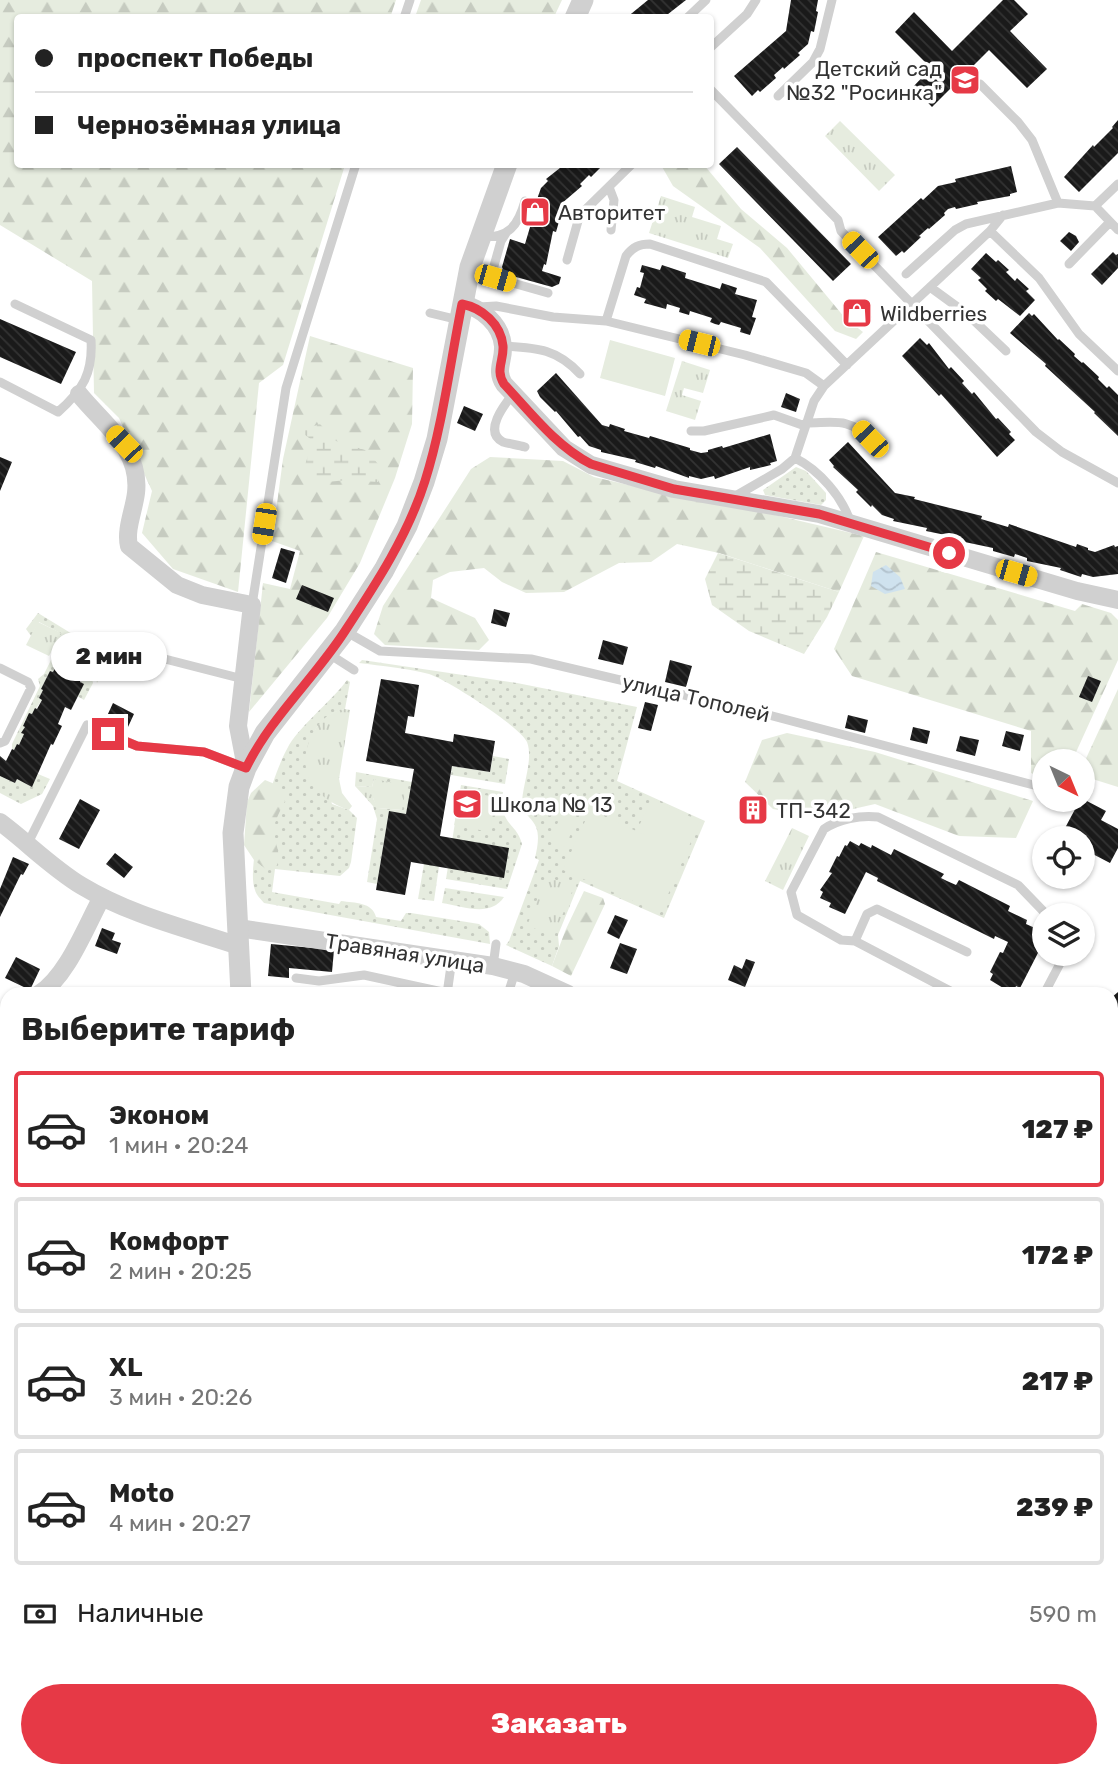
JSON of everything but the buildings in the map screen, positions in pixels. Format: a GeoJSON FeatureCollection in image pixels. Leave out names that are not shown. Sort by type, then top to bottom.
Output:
{"type":"FeatureCollection","features":[{"type":"Feature","properties":{"kind":"street"},"geometry":{"type":"LineString","coordinates":[[241,987],[233,833],[235,806],[246,768],[265,733],[345,631],[384,570],[407,526],[425,482],[437,439],[465,310],[470,267],[506,168]]}},
{"type":"Feature","properties":{"kind":"street"},"geometry":{"type":"LineString","coordinates":[[465,310],[493,321],[503,346],[500,377],[513,394],[564,448],[591,464],[674,489],[819,514],[1077,591],[1114,596]]}},
{"type":"Feature","properties":{"kind":"street"},"geometry":{"type":"LineString","coordinates":[[79,394],[124,444],[133,458],[137,489],[127,538],[129,546],[177,585],[202,595],[252,605],[238,726],[246,768]]}},
{"type":"Feature","properties":{"kind":"street","name":"Травяная улица"},"geometry":{"type":"LineString","coordinates":[[0,822],[79,884],[131,911],[238,937],[452,959],[493,966],[551,987]]}},
{"type":"Feature","properties":{"kind":"street"},"geometry":{"type":"LineString","coordinates":[[50,987],[60,974],[102,897]]}},
{"type":"Feature","properties":{"kind":"lane"},"geometry":{"type":"LineString","coordinates":[[691,14],[706,0]]}},
{"type":"Feature","properties":{"kind":"lane"},"geometry":{"type":"LineString","coordinates":[[714,44],[747,13],[756,0]]}},
{"type":"Feature","properties":{"kind":"lane"},"geometry":{"type":"LineString","coordinates":[[778,96],[813,62],[820,49],[832,0]]}},
{"type":"Feature","properties":{"kind":"lane"},"geometry":{"type":"LineString","coordinates":[[980,84],[1018,122],[1031,140],[1058,203]]}},
{"type":"Feature","properties":{"kind":"lane"},"geometry":{"type":"LineString","coordinates":[[714,93],[838,220],[841,231],[1036,432],[1062,452],[1118,483]]}},
{"type":"Feature","properties":{"kind":"lane"},"geometry":{"type":"LineString","coordinates":[[252,605],[286,388],[355,168]]}},
{"type":"Feature","properties":{"kind":"lane"},"geometry":{"type":"LineString","coordinates":[[567,260],[582,213],[628,168]]}},
{"type":"Feature","properties":{"kind":"lane"},"geometry":{"type":"LineString","coordinates":[[1095,206],[1118,184]]}},
{"type":"Feature","properties":{"kind":"lane"},"geometry":{"type":"LineString","coordinates":[[609,187],[614,200],[611,230]]}},
{"type":"Feature","properties":{"kind":"lane"},"geometry":{"type":"LineString","coordinates":[[492,273],[501,241],[517,224],[526,201]]}},
{"type":"Feature","properties":{"kind":"lane"},"geometry":{"type":"LineString","coordinates":[[906,274],[966,224],[1058,203],[1095,206],[1118,230]]}},
{"type":"Feature","properties":{"kind":"lane"},"geometry":{"type":"LineString","coordinates":[[730,499],[782,469],[795,458],[814,401],[824,386],[990,231],[1003,215]]}},
{"type":"Feature","properties":{"kind":"lane"},"geometry":{"type":"LineString","coordinates":[[1069,264],[1110,222]]}},
{"type":"Feature","properties":{"kind":"lane"},"geometry":{"type":"LineString","coordinates":[[990,231],[1039,278],[1079,334],[1118,371]]}},
{"type":"Feature","properties":{"kind":"lane"},"geometry":{"type":"LineString","coordinates":[[480,237],[494,237],[506,233]]}},
{"type":"Feature","properties":{"kind":"lane"},"geometry":{"type":"LineString","coordinates":[[606,321],[626,256],[632,248],[650,244],[766,282],[847,365]]}},
{"type":"Feature","properties":{"kind":"lane"},"geometry":{"type":"LineString","coordinates":[[470,267],[492,273],[495,278],[548,293]]}},
{"type":"Feature","properties":{"kind":"lane"},"geometry":{"type":"LineString","coordinates":[[930,287],[967,314],[1006,351]]}},
{"type":"Feature","properties":{"kind":"lane"},"geometry":{"type":"LineString","coordinates":[[0,383],[58,412],[79,394],[92,360],[90,340],[15,304]]}},
{"type":"Feature","properties":{"kind":"lane"},"geometry":{"type":"LineString","coordinates":[[430,313],[496,306],[553,317],[606,321],[806,373],[824,386]]}},
{"type":"Feature","properties":{"kind":"lane"},"geometry":{"type":"LineString","coordinates":[[503,346],[542,348],[558,355],[580,374]]}},
{"type":"Feature","properties":{"kind":"lane"},"geometry":{"type":"LineString","coordinates":[[513,394],[494,425],[496,434],[501,441],[525,447]]}},
{"type":"Feature","properties":{"kind":"lane"},"geometry":{"type":"LineString","coordinates":[[691,431],[704,432],[774,415],[806,425],[851,424],[870,439]]}},
{"type":"Feature","properties":{"kind":"lane"},"geometry":{"type":"LineString","coordinates":[[795,458],[807,464],[837,495],[848,514],[850,524]]}},
{"type":"Feature","properties":{"kind":"lane","name":"улица Тополей"},"geometry":{"type":"LineString","coordinates":[[345,631],[380,651],[531,659],[765,714],[1032,785]]}},
{"type":"Feature","properties":{"kind":"lane"},"geometry":{"type":"LineString","coordinates":[[122,648],[243,679]]}},
{"type":"Feature","properties":{"kind":"lane"},"geometry":{"type":"LineString","coordinates":[[329,654],[354,670]]}},
{"type":"Feature","properties":{"kind":"lane"},"geometry":{"type":"LineString","coordinates":[[0,668],[28,682],[31,688],[5,741],[0,743]]}},
{"type":"Feature","properties":{"kind":"lane"},"geometry":{"type":"LineString","coordinates":[[28,843],[87,725],[137,746],[204,752],[246,768]]}},
{"type":"Feature","properties":{"kind":"lane"},"geometry":{"type":"LineString","coordinates":[[943,987],[855,941],[841,940],[797,915],[791,892],[824,829],[831,824],[865,816],[878,817],[1018,885],[1035,903]]}},
{"type":"Feature","properties":{"kind":"lane"},"geometry":{"type":"LineString","coordinates":[[855,941],[867,914],[877,909],[967,952]]}},
{"type":"Feature","properties":{"kind":"lane"},"geometry":{"type":"LineString","coordinates":[[493,966],[496,944]]}},
{"type":"Feature","properties":{"kind":"lane"},"geometry":{"type":"LineString","coordinates":[[448,987],[452,959]]}},
{"type":"Feature","properties":{"kind":"lane"},"geometry":{"type":"LineString","coordinates":[[1048,987],[1059,966]]}},
{"type":"Feature","properties":{"kind":"lane"},"geometry":{"type":"LineString","coordinates":[[510,987],[515,972]]}},
{"type":"Feature","properties":{"kind":"lane"},"geometry":{"type":"LineString","coordinates":[[296,978],[319,981],[364,975],[416,987]]}},
{"type":"Feature","properties":{"kind":"green space"},"geometry":{"type":"Polygon","coordinates":[[[0,0],[396,0],[391,14],[14,14],[14,168],[344,168],[283,365],[259,383],[238,592],[173,569],[142,533],[152,491],[119,418],[94,393],[92,281],[0,225],[0,0]]]}},
{"type":"Feature","properties":{"kind":"green space"},"geometry":{"type":"Polygon","coordinates":[[[421,0],[562,0],[555,14],[416,14],[421,0]]]}},
{"type":"Feature","properties":{"kind":"green space"},"geometry":{"type":"Polygon","coordinates":[[[840,121],[895,175],[879,191],[825,136],[840,121]]]}},
{"type":"Feature","properties":{"kind":"green space"},"geometry":{"type":"Polygon","coordinates":[[[663,168],[707,168],[741,209],[787,248],[845,318],[863,332],[856,339],[835,331],[760,248],[673,186],[663,168]]]}},
{"type":"Feature","properties":{"kind":"green space"},"geometry":{"type":"Polygon","coordinates":[[[661,196],[695,207],[692,217],[721,226],[717,239],[733,244],[728,258],[649,233],[661,196]]]}},
{"type":"Feature","properties":{"kind":"green space"},"geometry":{"type":"Polygon","coordinates":[[[310,336],[413,368],[412,424],[395,478],[360,563],[327,618],[249,712],[263,583],[290,589],[300,551],[272,541],[283,459],[310,336]]]}},
{"type":"Feature","properties":{"kind":"green space"},"geometry":{"type":"Polygon","coordinates":[[[610,340],[675,358],[665,396],[600,378],[610,340]]]}},
{"type":"Feature","properties":{"kind":"green space"},"geometry":{"type":"Polygon","coordinates":[[[682,361],[710,370],[703,393],[684,388],[682,395],[701,401],[695,420],[666,411],[682,361]]]}},
{"type":"Feature","properties":{"kind":"green space"},"geometry":{"type":"Polygon","coordinates":[[[320,424],[336,441],[365,450],[380,466],[378,482],[347,480],[317,483],[302,474],[313,441],[300,431],[320,424]]]}},
{"type":"Feature","properties":{"kind":"green space"},"geometry":{"type":"Polygon","coordinates":[[[490,457],[563,461],[594,477],[693,500],[719,502],[864,536],[839,592],[719,553],[677,544],[651,562],[619,563],[564,592],[526,593],[502,582],[484,568],[450,572],[433,580],[431,598],[475,618],[489,640],[479,650],[385,645],[374,634],[383,606],[471,469],[490,457]]]}},
{"type":"Feature","properties":{"kind":"green space"},"geometry":{"type":"Polygon","coordinates":[[[796,467],[806,471],[826,493],[826,500],[821,505],[765,495],[763,490],[796,467]]]}},
{"type":"Feature","properties":{"kind":"green space"},"geometry":{"type":"Polygon","coordinates":[[[876,552],[1075,611],[1082,604],[1111,613],[1118,620],[1118,660],[1077,749],[1032,749],[1032,774],[1031,731],[852,676],[834,649],[876,552]]]}},
{"type":"Feature","properties":{"kind":"green space"},"geometry":{"type":"Polygon","coordinates":[[[718,553],[839,592],[804,654],[749,631],[712,605],[705,579],[718,553]]]}},
{"type":"Feature","properties":{"kind":"green space"},"geometry":{"type":"Polygon","coordinates":[[[38,613],[101,647],[99,651],[111,654],[97,683],[94,667],[100,653],[69,638],[66,645],[57,641],[60,633],[39,622],[31,636],[26,629],[38,613]]]}},
{"type":"Feature","properties":{"kind":"green space"},"geometry":{"type":"Polygon","coordinates":[[[38,622],[61,633],[49,656],[26,645],[38,622]]]}},
{"type":"Feature","properties":{"kind":"green space"},"geometry":{"type":"Polygon","coordinates":[[[63,656],[90,670],[93,683],[84,700],[77,696],[83,676],[71,670],[72,666],[59,661],[53,672],[50,671],[41,689],[43,690],[39,698],[42,700],[32,714],[29,713],[23,725],[24,734],[19,745],[12,749],[40,686],[38,679],[44,674],[51,660],[63,656]]]}},
{"type":"Feature","properties":{"kind":"green space"},"geometry":{"type":"Polygon","coordinates":[[[362,660],[517,683],[637,707],[617,781],[705,821],[664,918],[580,881],[558,935],[559,946],[552,966],[506,945],[539,860],[535,858],[538,839],[536,827],[522,807],[529,757],[527,742],[498,715],[438,678],[412,670],[359,663],[362,660]]]}},
{"type":"Feature","properties":{"kind":"green space"},"geometry":{"type":"Polygon","coordinates":[[[347,680],[350,682],[345,709],[328,716],[315,730],[332,804],[349,810],[357,818],[349,868],[340,876],[275,869],[272,892],[339,904],[341,901],[362,904],[371,908],[376,917],[401,921],[406,913],[411,913],[479,924],[489,932],[490,944],[264,903],[256,894],[253,878],[257,841],[281,761],[299,732],[347,680]]]}},
{"type":"Feature","properties":{"kind":"green space"},"geometry":{"type":"Polygon","coordinates":[[[1118,689],[1118,787],[1096,780],[1096,749],[1090,749],[1118,689]]]}},
{"type":"Feature","properties":{"kind":"green space"},"geometry":{"type":"Polygon","coordinates":[[[350,710],[339,779],[342,793],[352,806],[349,810],[326,799],[318,791],[311,782],[305,760],[307,748],[318,725],[330,714],[350,710]]]}},
{"type":"Feature","properties":{"kind":"green space"},"geometry":{"type":"Polygon","coordinates":[[[787,733],[875,752],[1032,801],[1032,803],[1016,838],[959,836],[875,804],[818,817],[773,809],[745,782],[762,740],[787,733]]]}},
{"type":"Feature","properties":{"kind":"green space"},"geometry":{"type":"Polygon","coordinates":[[[493,756],[509,759],[505,784],[451,775],[452,766],[490,772],[493,756]]]}},
{"type":"Feature","properties":{"kind":"green space"},"geometry":{"type":"Polygon","coordinates":[[[356,772],[412,782],[406,814],[389,812],[377,884],[367,882],[377,819],[373,806],[366,798],[373,798],[378,808],[401,810],[374,779],[372,787],[355,786],[356,772]]]}},
{"type":"Feature","properties":{"kind":"green space"},"geometry":{"type":"Polygon","coordinates":[[[38,774],[50,779],[42,794],[21,804],[0,793],[0,776],[15,783],[17,779],[32,786],[38,774]]]}},
{"type":"Feature","properties":{"kind":"green space"},"geometry":{"type":"Polygon","coordinates":[[[374,779],[404,785],[406,788],[402,810],[377,808],[373,798],[366,798],[355,786],[372,787],[374,779]]]}},
{"type":"Feature","properties":{"kind":"green space"},"geometry":{"type":"Polygon","coordinates":[[[265,780],[277,785],[285,801],[274,828],[278,864],[275,869],[267,870],[254,860],[244,845],[247,802],[251,793],[265,780]]]}},
{"type":"Feature","properties":{"kind":"green space"},"geometry":{"type":"Polygon","coordinates":[[[461,785],[503,792],[503,812],[522,844],[507,889],[446,879],[461,785]]]}},
{"type":"Feature","properties":{"kind":"green space"},"geometry":{"type":"Polygon","coordinates":[[[461,791],[502,798],[502,807],[494,806],[490,832],[454,825],[461,791]]]}},
{"type":"Feature","properties":{"kind":"green space"},"geometry":{"type":"Polygon","coordinates":[[[652,799],[700,821],[660,913],[563,870],[590,810],[645,835],[637,830],[652,799]]]}},
{"type":"Feature","properties":{"kind":"green space"},"geometry":{"type":"Polygon","coordinates":[[[563,811],[578,818],[565,847],[550,840],[563,811]]]}},
{"type":"Feature","properties":{"kind":"green space"},"geometry":{"type":"Polygon","coordinates":[[[792,828],[809,836],[783,890],[765,881],[792,828]]]}},
{"type":"Feature","properties":{"kind":"green space"},"geometry":{"type":"Polygon","coordinates":[[[424,864],[439,866],[434,901],[418,899],[424,864]]]}},
{"type":"Feature","properties":{"kind":"green space"},"geometry":{"type":"Polygon","coordinates":[[[546,876],[574,887],[554,935],[527,926],[546,876]]]}},
{"type":"Feature","properties":{"kind":"green space"},"geometry":{"type":"Polygon","coordinates":[[[445,888],[504,897],[491,907],[467,908],[442,903],[445,888]]]}},
{"type":"Feature","properties":{"kind":"green space"},"geometry":{"type":"Polygon","coordinates":[[[584,891],[603,898],[605,904],[571,976],[552,966],[584,891]]]}},
{"type":"Feature","properties":{"kind":"water"},"geometry":{"type":"Polygon","coordinates":[[[886,565],[900,577],[905,589],[885,594],[871,586],[873,572],[886,565]]]}},
{"type":"Feature","properties":{"kind":"place","name":"Детский сад №32 \"Росинка\""},"geometry":{"type":"Point","coordinates":[965,80]}},
{"type":"Feature","properties":{"kind":"place","name":"Авторитет"},"geometry":{"type":"Point","coordinates":[535,212]}},
{"type":"Feature","properties":{"kind":"place","name":"Wildberries"},"geometry":{"type":"Point","coordinates":[857,313]}},
{"type":"Feature","properties":{"kind":"place","name":"Школа № 13"},"geometry":{"type":"Point","coordinates":[467,804]}},
{"type":"Feature","properties":{"kind":"place","name":"ТП-342"},"geometry":{"type":"Point","coordinates":[753,810]}},
{"type":"Feature","properties":{"kind":"route"},"geometry":{"type":"LineString","coordinates":[[108,734],[137,746],[204,752],[246,768],[265,733],[345,631],[384,570],[407,526],[425,482],[437,439],[462,304],[474,307],[493,321],[503,346],[499,368],[504,384],[564,448],[579,458],[674,489],[819,514],[949,553]]}}]}
